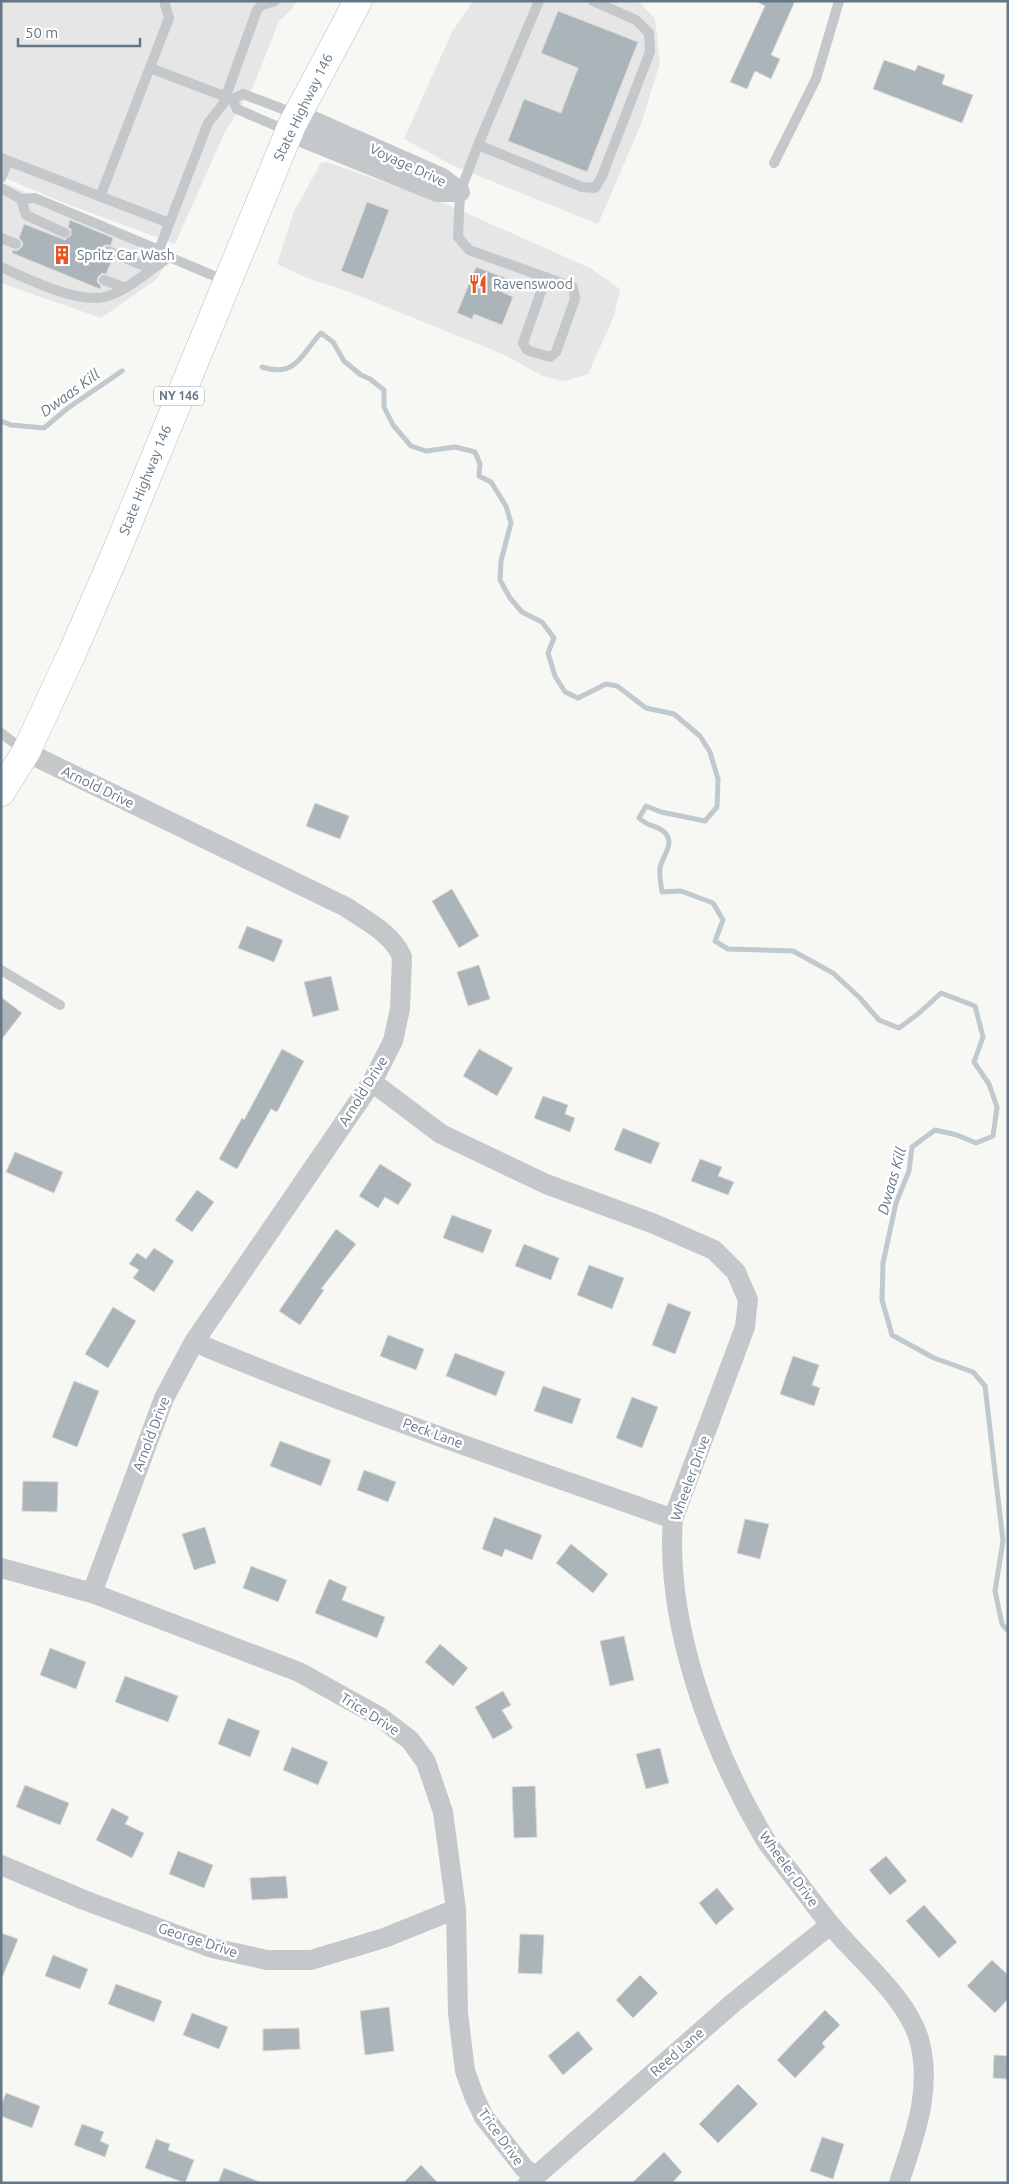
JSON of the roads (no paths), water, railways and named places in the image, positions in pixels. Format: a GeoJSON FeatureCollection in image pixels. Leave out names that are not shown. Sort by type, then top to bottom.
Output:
{"type":"FeatureCollection","features":[{"type":"Feature","properties":{"kind":"main road","name":"State Highway 146"},"geometry":{"type":"LineString","coordinates":[[1,792],[26,752],[116,552],[226,281],[293,123],[358,1]]}},
{"type":"Feature","properties":{"kind":"street","name":"Voyage Drive"},"geometry":{"type":"LineString","coordinates":[[293,123],[442,178],[460,192]]}},
{"type":"Feature","properties":{"kind":"street","name":"Arnold Drive"},"geometry":{"type":"LineString","coordinates":[[26,752],[346,907],[387,935],[402,957],[400,1009],[393,1041],[372,1082],[194,1342],[164,1398],[92,1593]]}},
{"type":"Feature","properties":{"kind":"street","name":"Wheeler Drive"},"geometry":{"type":"LineString","coordinates":[[372,1082],[441,1134],[546,1184],[652,1223],[714,1250],[736,1272],[748,1300],[745,1327],[673,1519],[671,1550],[676,1604],[693,1673],[718,1744],[739,1791],[763,1836],[830,1925],[896,1998],[913,2024],[920,2043],[925,2082],[922,2107],[900,2183]]}},
{"type":"Feature","properties":{"kind":"street","name":"Peck Lane"},"geometry":{"type":"LineString","coordinates":[[194,1342],[249,1365],[412,1426],[673,1519]]}},
{"type":"Feature","properties":{"kind":"street","name":"Trice Drive"},"geometry":{"type":"LineString","coordinates":[[1,1568],[92,1593],[299,1672],[380,1717],[410,1740],[426,1762],[444,1812],[456,1910],[458,2013],[465,2071],[484,2117],[532,2179]]}},
{"type":"Feature","properties":{"kind":"street","name":"George Drive"},"geometry":{"type":"LineString","coordinates":[[1,1865],[84,1900],[212,1948],[267,1960],[311,1960],[384,1938],[456,1910]]}},
{"type":"Feature","properties":{"kind":"street","name":"Reed Lane"},"geometry":{"type":"LineString","coordinates":[[532,2179],[734,2003],[830,1925]]}},
{"type":"Feature","properties":{"kind":"lane"},"geometry":{"type":"LineString","coordinates":[[100,197],[169,18],[164,1]]}},
{"type":"Feature","properties":{"kind":"lane"},"geometry":{"type":"LineString","coordinates":[[159,250],[208,124],[229,98],[257,10],[262,5],[275,1]]}},
{"type":"Feature","properties":{"kind":"lane"},"geometry":{"type":"LineString","coordinates":[[537,276],[542,289],[523,343],[528,350],[550,357],[556,352],[575,300],[573,287],[537,276],[469,250],[458,237],[460,192],[539,1]]}},
{"type":"Feature","properties":{"kind":"lane"},"geometry":{"type":"LineString","coordinates":[[478,145],[582,187],[596,188],[650,52],[649,33],[636,20],[593,1]]}},
{"type":"Feature","properties":{"kind":"lane"},"geometry":{"type":"LineString","coordinates":[[774,163],[816,79],[839,1]]}},
{"type":"Feature","properties":{"kind":"lane"},"geometry":{"type":"LineString","coordinates":[[150,68],[229,98],[237,109],[293,123]]}},
{"type":"Feature","properties":{"kind":"lane"},"geometry":{"type":"LineString","coordinates":[[229,98],[243,94],[293,123]]}},
{"type":"Feature","properties":{"kind":"lane"},"geometry":{"type":"LineString","coordinates":[[1,178],[5,160],[169,224]]}},
{"type":"Feature","properties":{"kind":"lane"},"geometry":{"type":"LineString","coordinates":[[1,188],[21,199],[35,198],[159,250],[169,257],[226,281]]}},
{"type":"Feature","properties":{"kind":"lane"},"geometry":{"type":"LineString","coordinates":[[21,199],[26,215],[65,234]]}},
{"type":"Feature","properties":{"kind":"lane"},"geometry":{"type":"LineString","coordinates":[[1,238],[16,244]]}},
{"type":"Feature","properties":{"kind":"lane"},"geometry":{"type":"LineString","coordinates":[[108,251],[152,269]]}},
{"type":"Feature","properties":{"kind":"lane"},"geometry":{"type":"LineString","coordinates":[[1,266],[36,283],[95,298],[110,296],[138,282],[169,257]]}},
{"type":"Feature","properties":{"kind":"lane"},"geometry":{"type":"LineString","coordinates":[[104,280],[126,288]]}},
{"type":"Feature","properties":{"kind":"lane"},"geometry":{"type":"LineString","coordinates":[[1,733],[26,752]]}},
{"type":"Feature","properties":{"kind":"lane"},"geometry":{"type":"LineString","coordinates":[[1,970],[60,1005]]}},
{"type":"Feature","properties":{"kind":"waterway","name":"Dwaas Kill"},"geometry":{"type":"LineString","coordinates":[[262,367],[274,370],[291,367],[303,356],[321,333],[333,342],[344,361],[384,390],[384,407],[393,425],[411,446],[426,451],[455,447],[475,452],[480,464],[479,476],[491,482],[506,506],[511,523],[501,561],[500,580],[510,598],[522,612],[542,622],[554,638],[548,653],[555,676],[565,692],[578,698],[606,684],[617,686],[646,708],[674,714],[700,736],[710,752],[718,779],[717,807],[705,821],[661,812],[646,806],[639,818],[663,831],[669,840],[668,849],[660,868],[662,892],[681,891],[713,903],[723,920],[715,941],[728,949],[793,951],[833,973],[859,997],[879,1020],[899,1028],[941,993],[975,1006],[983,1037],[974,1062],[989,1084],[997,1107],[993,1136],[976,1143],[957,1135],[935,1130],[912,1147],[909,1171],[896,1203],[883,1263],[882,1300],[892,1335],[934,1358],[973,1372],[985,1386],[1003,1541],[995,1591],[1002,1624],[1008,1631]]}},
{"type":"Feature","properties":{"kind":"waterway","name":"Dwaas Kill"},"geometry":{"type":"LineString","coordinates":[[1,421],[11,425],[44,428],[68,408],[122,371]]}},
{"type":"Feature","properties":{"kind":"place","name":"Spritz Car Wash"},"geometry":{"type":"Point","coordinates":[62,255]}},
{"type":"Feature","properties":{"kind":"place","name":"Ravenswood"},"geometry":{"type":"Point","coordinates":[478,284]}}]}
